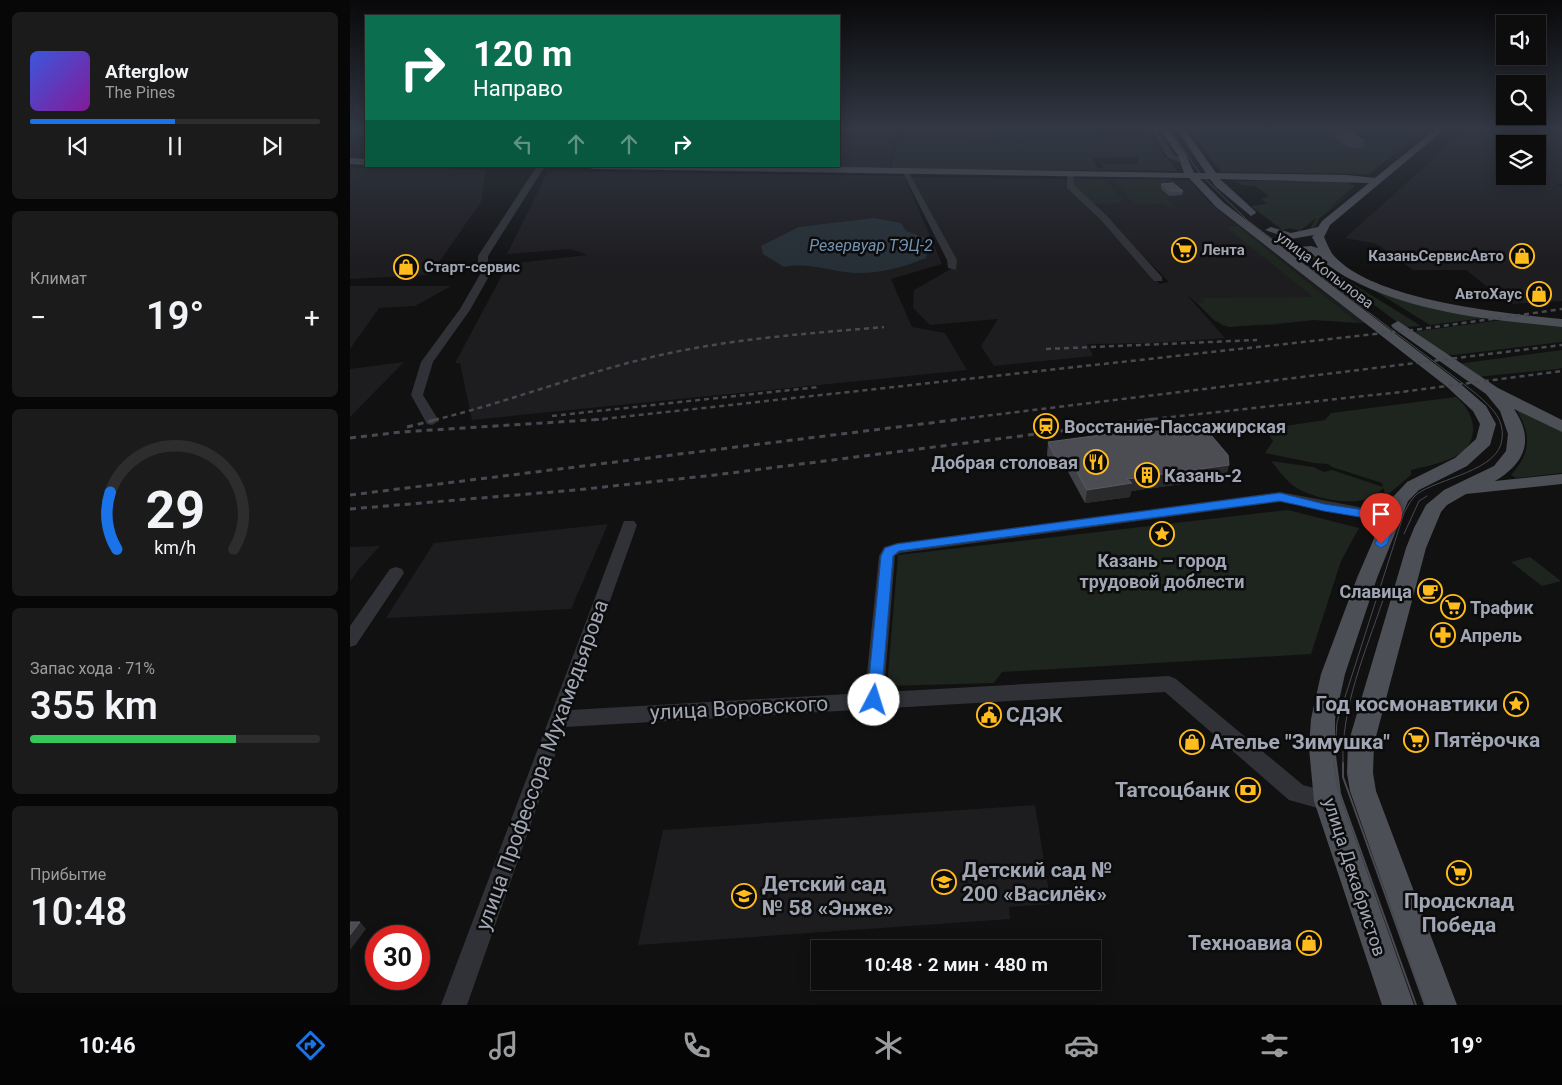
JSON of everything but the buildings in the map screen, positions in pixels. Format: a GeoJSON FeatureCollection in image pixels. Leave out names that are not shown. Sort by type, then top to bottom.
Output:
{"type":"FeatureCollection","features":[{"type":"Feature","properties":{"kind":"main road"},"geometry":{"type":"LineString","coordinates":[[1010,175],[1355,178],[1376,181]]}},
{"type":"Feature","properties":{"kind":"main road"},"geometry":{"type":"LineString","coordinates":[[1271,230],[1291,236],[1320,230],[1384,175]]}},
{"type":"Feature","properties":{"kind":"main road","name":"улица Копылова"},"geometry":{"type":"LineString","coordinates":[[1214,176],[1233,199],[1379,316]]}},
{"type":"Feature","properties":{"kind":"main road","name":"улица Копылова"},"geometry":{"type":"LineString","coordinates":[[1192,177],[1220,205],[1379,316],[1492,391]]}},
{"type":"Feature","properties":{"kind":"main road"},"geometry":{"type":"LineString","coordinates":[[1320,230],[1318,237],[1321,250],[1333,262]]}},
{"type":"Feature","properties":{"kind":"main road"},"geometry":{"type":"LineString","coordinates":[[1303,255],[1302,249],[1309,249],[1369,283],[1425,302],[1485,314],[1562,323]]}},
{"type":"Feature","properties":{"kind":"main road","name":"улица Декабристов"},"geometry":{"type":"LineString","coordinates":[[1379,316],[1463,392],[1480,409],[1488,424],[1484,441],[1461,462],[1413,486],[1400,499],[1367,578],[1326,699],[1322,748],[1328,801],[1398,1005]]}},
{"type":"Feature","properties":{"kind":"main road"},"geometry":{"type":"LineString","coordinates":[[1492,391],[1562,426]]}},
{"type":"Feature","properties":{"kind":"main road","name":"улица Декабристов"},"geometry":{"type":"LineString","coordinates":[[1441,1005],[1362,791],[1360,773],[1361,744],[1424,529],[1434,507],[1444,499],[1489,476],[1510,462],[1517,437],[1515,424],[1492,391]]}},
{"type":"Feature","properties":{"kind":"main road"},"geometry":{"type":"LineString","coordinates":[[1461,462],[1489,476],[1518,485]]}},
{"type":"Feature","properties":{"kind":"main road"},"geometry":{"type":"LineString","coordinates":[[1462,490],[1562,479]]}},
{"type":"Feature","properties":{"kind":"street"},"geometry":{"type":"LineString","coordinates":[[432,421],[417,395],[427,362],[465,310],[487,271],[483,264],[483,256],[535,175]]}},
{"type":"Feature","properties":{"kind":"street"},"geometry":{"type":"LineString","coordinates":[[906,175],[952,260],[953,268]]}},
{"type":"Feature","properties":{"kind":"street"},"geometry":{"type":"LineString","coordinates":[[1070,176],[1070,186],[1103,217],[1158,280]]}},
{"type":"Feature","properties":{"kind":"street"},"geometry":{"type":"LineString","coordinates":[[874,700],[887,556],[890,551],[897,548],[1280,497],[1324,507],[1391,518]]}},
{"type":"Feature","properties":{"kind":"street","name":"улица Профессора Мухамедьярова"},"geometry":{"type":"LineString","coordinates":[[454,1005],[629,525]]}},
{"type":"Feature","properties":{"kind":"street"},"geometry":{"type":"LineString","coordinates":[[350,640],[396,573]]}},
{"type":"Feature","properties":{"kind":"street","name":"улица Воровского"},"geometry":{"type":"LineString","coordinates":[[559,718],[1169,684],[1297,793],[1328,801]]}},
{"type":"Feature","properties":{"kind":"shaded area"},"geometry":{"type":"Polygon","coordinates":[[[350,175],[485,175],[481,202],[430,275],[350,279],[350,175]]]}},
{"type":"Feature","properties":{"kind":"shaded area"},"geometry":{"type":"Polygon","coordinates":[[[546,175],[904,176],[942,264],[891,279],[912,327],[945,333],[967,370],[472,420],[460,363],[455,363],[508,264],[588,255],[570,249],[507,254],[546,175]]]}},
{"type":"Feature","properties":{"kind":"shaded area"},"geometry":{"type":"Polygon","coordinates":[[[1416,175],[1496,175],[1496,185],[1546,185],[1546,175],[1562,175],[1562,184],[1557,184],[1562,187],[1562,301],[1509,304],[1466,270],[1413,270],[1377,244],[1345,238],[1416,175]]]}},
{"type":"Feature","properties":{"kind":"shaded area"},"geometry":{"type":"Polygon","coordinates":[[[910,177],[1066,179],[1067,186],[1102,219],[1160,284],[1169,282],[1073,184],[1073,178],[1189,180],[1210,203],[1366,323],[1314,320],[1273,325],[1223,326],[1186,294],[1225,338],[1153,343],[1087,344],[1093,356],[994,366],[981,346],[998,319],[930,325],[913,308],[914,290],[954,267],[910,177]]]}},
{"type":"Feature","properties":{"kind":"shaded area"},"geometry":{"type":"Polygon","coordinates":[[[1077,179],[1106,180],[1123,201],[1093,204],[1073,184],[1077,179]]]}},
{"type":"Feature","properties":{"kind":"shaded area"},"geometry":{"type":"Polygon","coordinates":[[[1114,179],[1167,179],[1177,182],[1168,185],[1171,188],[1160,189],[1170,199],[1167,200],[1178,208],[1168,207],[1164,204],[1143,204],[1133,201],[1119,186],[1122,185],[1118,185],[1114,179]]]}},
{"type":"Feature","properties":{"kind":"shaded area"},"geometry":{"type":"Polygon","coordinates":[[[1233,181],[1343,181],[1355,186],[1328,209],[1358,187],[1319,219],[1316,226],[1309,231],[1316,218],[1300,231],[1290,228],[1282,230],[1251,206],[1267,204],[1262,199],[1269,196],[1255,186],[1242,185],[1233,181]]]}},
{"type":"Feature","properties":{"kind":"shaded area"},"geometry":{"type":"Polygon","coordinates":[[[1238,226],[1358,323],[1314,320],[1229,327],[1215,321],[1197,303],[1205,302],[1201,298],[1313,297],[1227,228],[1238,226]]]}},
{"type":"Feature","properties":{"kind":"shaded area"},"geometry":{"type":"Polygon","coordinates":[[[1304,250],[1310,251],[1339,275],[1421,326],[1404,327],[1306,255],[1304,250]]]}},
{"type":"Feature","properties":{"kind":"shaded area"},"geometry":{"type":"Polygon","coordinates":[[[350,286],[451,286],[415,306],[379,308],[350,349],[350,286]]]}},
{"type":"Feature","properties":{"kind":"shaded area"},"geometry":{"type":"Polygon","coordinates":[[[1367,286],[1493,317],[1430,325],[1367,286]]]}},
{"type":"Feature","properties":{"kind":"shaded area"},"geometry":{"type":"Polygon","coordinates":[[[1509,319],[1562,325],[1562,342],[1454,355],[1443,354],[1412,332],[1509,319]]]}},
{"type":"Feature","properties":{"kind":"shaded area"},"geometry":{"type":"Polygon","coordinates":[[[1562,350],[1562,368],[1558,369],[1476,377],[1457,364],[1562,350]]]}},
{"type":"Feature","properties":{"kind":"shaded area"},"geometry":{"type":"Polygon","coordinates":[[[404,362],[350,417],[350,369],[404,362]]]}},
{"type":"Feature","properties":{"kind":"shaded area"},"geometry":{"type":"Polygon","coordinates":[[[1456,397],[1468,410],[1472,422],[1472,438],[1467,446],[1451,458],[1411,470],[1411,475],[1386,496],[1383,488],[1375,495],[1353,501],[1340,501],[1315,496],[1295,487],[1271,461],[1313,467],[1324,472],[1332,470],[1383,487],[1382,483],[1332,467],[1328,464],[1265,453],[1273,441],[1265,429],[1325,420],[1331,413],[1456,397]]]}},
{"type":"Feature","properties":{"kind":"shaded area"},"geometry":{"type":"Polygon","coordinates":[[[1516,409],[1562,430],[1562,473],[1516,478],[1511,475],[1518,467],[1526,451],[1527,443],[1525,427],[1516,409]]]}},
{"type":"Feature","properties":{"kind":"shaded area"},"geometry":{"type":"Polygon","coordinates":[[[1288,510],[1359,528],[1341,561],[1311,654],[1002,672],[994,683],[887,686],[898,555],[1288,510]]]}},
{"type":"Feature","properties":{"kind":"shaded area"},"geometry":{"type":"Polygon","coordinates":[[[608,524],[571,609],[386,618],[434,543],[608,524]]]}},
{"type":"Feature","properties":{"kind":"shaded area"},"geometry":{"type":"Polygon","coordinates":[[[380,546],[359,569],[350,582],[350,547],[380,546]]]}},
{"type":"Feature","properties":{"kind":"shaded area"},"geometry":{"type":"Polygon","coordinates":[[[1530,557],[1561,581],[1542,586],[1511,562],[1530,557]]]}},
{"type":"Feature","properties":{"kind":"shaded area"},"geometry":{"type":"Polygon","coordinates":[[[1035,805],[1051,904],[1009,907],[1010,919],[638,945],[663,830],[1035,805]]]}},
{"type":"Feature","properties":{"kind":"water","name":"Резервуар ТЭЦ-2"},"geometry":{"type":"Polygon","coordinates":[[[874,218],[901,223],[906,231],[925,238],[928,247],[926,258],[891,269],[854,273],[810,266],[784,267],[763,254],[761,246],[799,227],[874,218]]]}},
{"type":"Feature","properties":{"kind":"tram line"},"geometry":{"type":"LineString","coordinates":[[1201,175],[1247,220],[1474,392],[1495,412],[1501,425],[1502,439],[1498,450],[1491,459],[1480,466],[1417,494],[1411,500],[1404,513],[1337,722],[1334,763]]}},
{"type":"Feature","properties":{"kind":"tram line"},"geometry":{"type":"LineString","coordinates":[[1404,534],[1419,501],[1427,496]]}},
{"type":"Feature","properties":{"kind":"tram line"},"geometry":{"type":"LineString","coordinates":[[1383,600],[1355,680],[1350,701],[1343,743],[1343,777],[1425,1005]]}},
{"type":"Feature","properties":{"kind":"tram line"},"geometry":{"type":"LineString","coordinates":[[1334,763],[1338,788],[1416,1005]]}},
{"type":"Feature","properties":{"kind":"railway"},"geometry":{"type":"LineString","coordinates":[[600,419],[1421,329],[1562,309]]}},
{"type":"Feature","properties":{"kind":"railway"},"geometry":{"type":"LineString","coordinates":[[434,420],[487,406],[591,373],[674,352],[764,338],[884,327]]}},
{"type":"Feature","properties":{"kind":"railway"},"geometry":{"type":"LineString","coordinates":[[1046,349],[1257,340]]}},
{"type":"Feature","properties":{"kind":"railway"},"geometry":{"type":"LineString","coordinates":[[952,420],[1562,345]]}},
{"type":"Feature","properties":{"kind":"railway"},"geometry":{"type":"LineString","coordinates":[[1144,420],[1401,392],[1562,371]]}},
{"type":"Feature","properties":{"kind":"railway"},"geometry":{"type":"LineString","coordinates":[[552,416],[818,387]]}},
{"type":"Feature","properties":{"kind":"railway"},"geometry":{"type":"LineString","coordinates":[[407,427],[439,419]]}},
{"type":"Feature","properties":{"kind":"railway"},"geometry":{"type":"LineString","coordinates":[[350,438],[401,432],[600,419]]}},
{"type":"Feature","properties":{"kind":"railway"},"geometry":{"type":"LineString","coordinates":[[594,420],[600,419]]}},
{"type":"Feature","properties":{"kind":"railway"},"geometry":{"type":"LineString","coordinates":[[600,419],[605,419]]}},
{"type":"Feature","properties":{"kind":"railway"},"geometry":{"type":"LineString","coordinates":[[350,495],[962,419]]}},
{"type":"Feature","properties":{"kind":"railway"},"geometry":{"type":"LineString","coordinates":[[350,509],[576,490],[715,475],[1154,419]]}},
{"type":"Feature","properties":{"kind":"place","name":"Лента"},"geometry":{"type":"Point","coordinates":[1184,250]}},
{"type":"Feature","properties":{"kind":"place","name":"КазаньСервисАвто"},"geometry":{"type":"Point","coordinates":[1522,256]}},
{"type":"Feature","properties":{"kind":"place","name":"Старт-сервис"},"geometry":{"type":"Point","coordinates":[406,267]}},
{"type":"Feature","properties":{"kind":"place","name":"АвтоХаус"},"geometry":{"type":"Point","coordinates":[1539,294]}},
{"type":"Feature","properties":{"kind":"place","name":"Восстание-Пассажирская"},"geometry":{"type":"Point","coordinates":[1046,426]}},
{"type":"Feature","properties":{"kind":"place","name":"Добрая столовая"},"geometry":{"type":"Point","coordinates":[1096,462]}},
{"type":"Feature","properties":{"kind":"place","name":"Казань-2"},"geometry":{"type":"Point","coordinates":[1147,475]}},
{"type":"Feature","properties":{"kind":"place","name":"Казань – город трудовой доблести"},"geometry":{"type":"Point","coordinates":[1162,534]}},
{"type":"Feature","properties":{"kind":"place","name":"Славица"},"geometry":{"type":"Point","coordinates":[1430,591]}},
{"type":"Feature","properties":{"kind":"place","name":"Трафик"},"geometry":{"type":"Point","coordinates":[1453,607]}},
{"type":"Feature","properties":{"kind":"place","name":"Апрель"},"geometry":{"type":"Point","coordinates":[1443,635]}},
{"type":"Feature","properties":{"kind":"place","name":"Год космонавтики"},"geometry":{"type":"Point","coordinates":[1516,704]}},
{"type":"Feature","properties":{"kind":"place","name":"СДЭК"},"geometry":{"type":"Point","coordinates":[989,715]}},
{"type":"Feature","properties":{"kind":"place","name":"Пятёрочка"},"geometry":{"type":"Point","coordinates":[1416,740]}},
{"type":"Feature","properties":{"kind":"place","name":"Ателье \"Зимушка\""},"geometry":{"type":"Point","coordinates":[1192,742]}},
{"type":"Feature","properties":{"kind":"place","name":"Татсоцбанк"},"geometry":{"type":"Point","coordinates":[1248,790]}},
{"type":"Feature","properties":{"kind":"place","name":"Продсклад Победа"},"geometry":{"type":"Point","coordinates":[1459,873]}},
{"type":"Feature","properties":{"kind":"place","name":"Детский сад № 200 «Василёк»"},"geometry":{"type":"Point","coordinates":[944,882]}},
{"type":"Feature","properties":{"kind":"place","name":"Детский сад № 58 «Энже»"},"geometry":{"type":"Point","coordinates":[744,896]}},
{"type":"Feature","properties":{"kind":"place","name":"Техноавиа"},"geometry":{"type":"Point","coordinates":[1309,943]}},
{"type":"Feature","properties":{"kind":"route"},"geometry":{"type":"LineString","coordinates":[[874,700],[887,556],[890,551],[897,548],[1280,497],[1324,507],[1391,518],[1381,544]]}}]}
